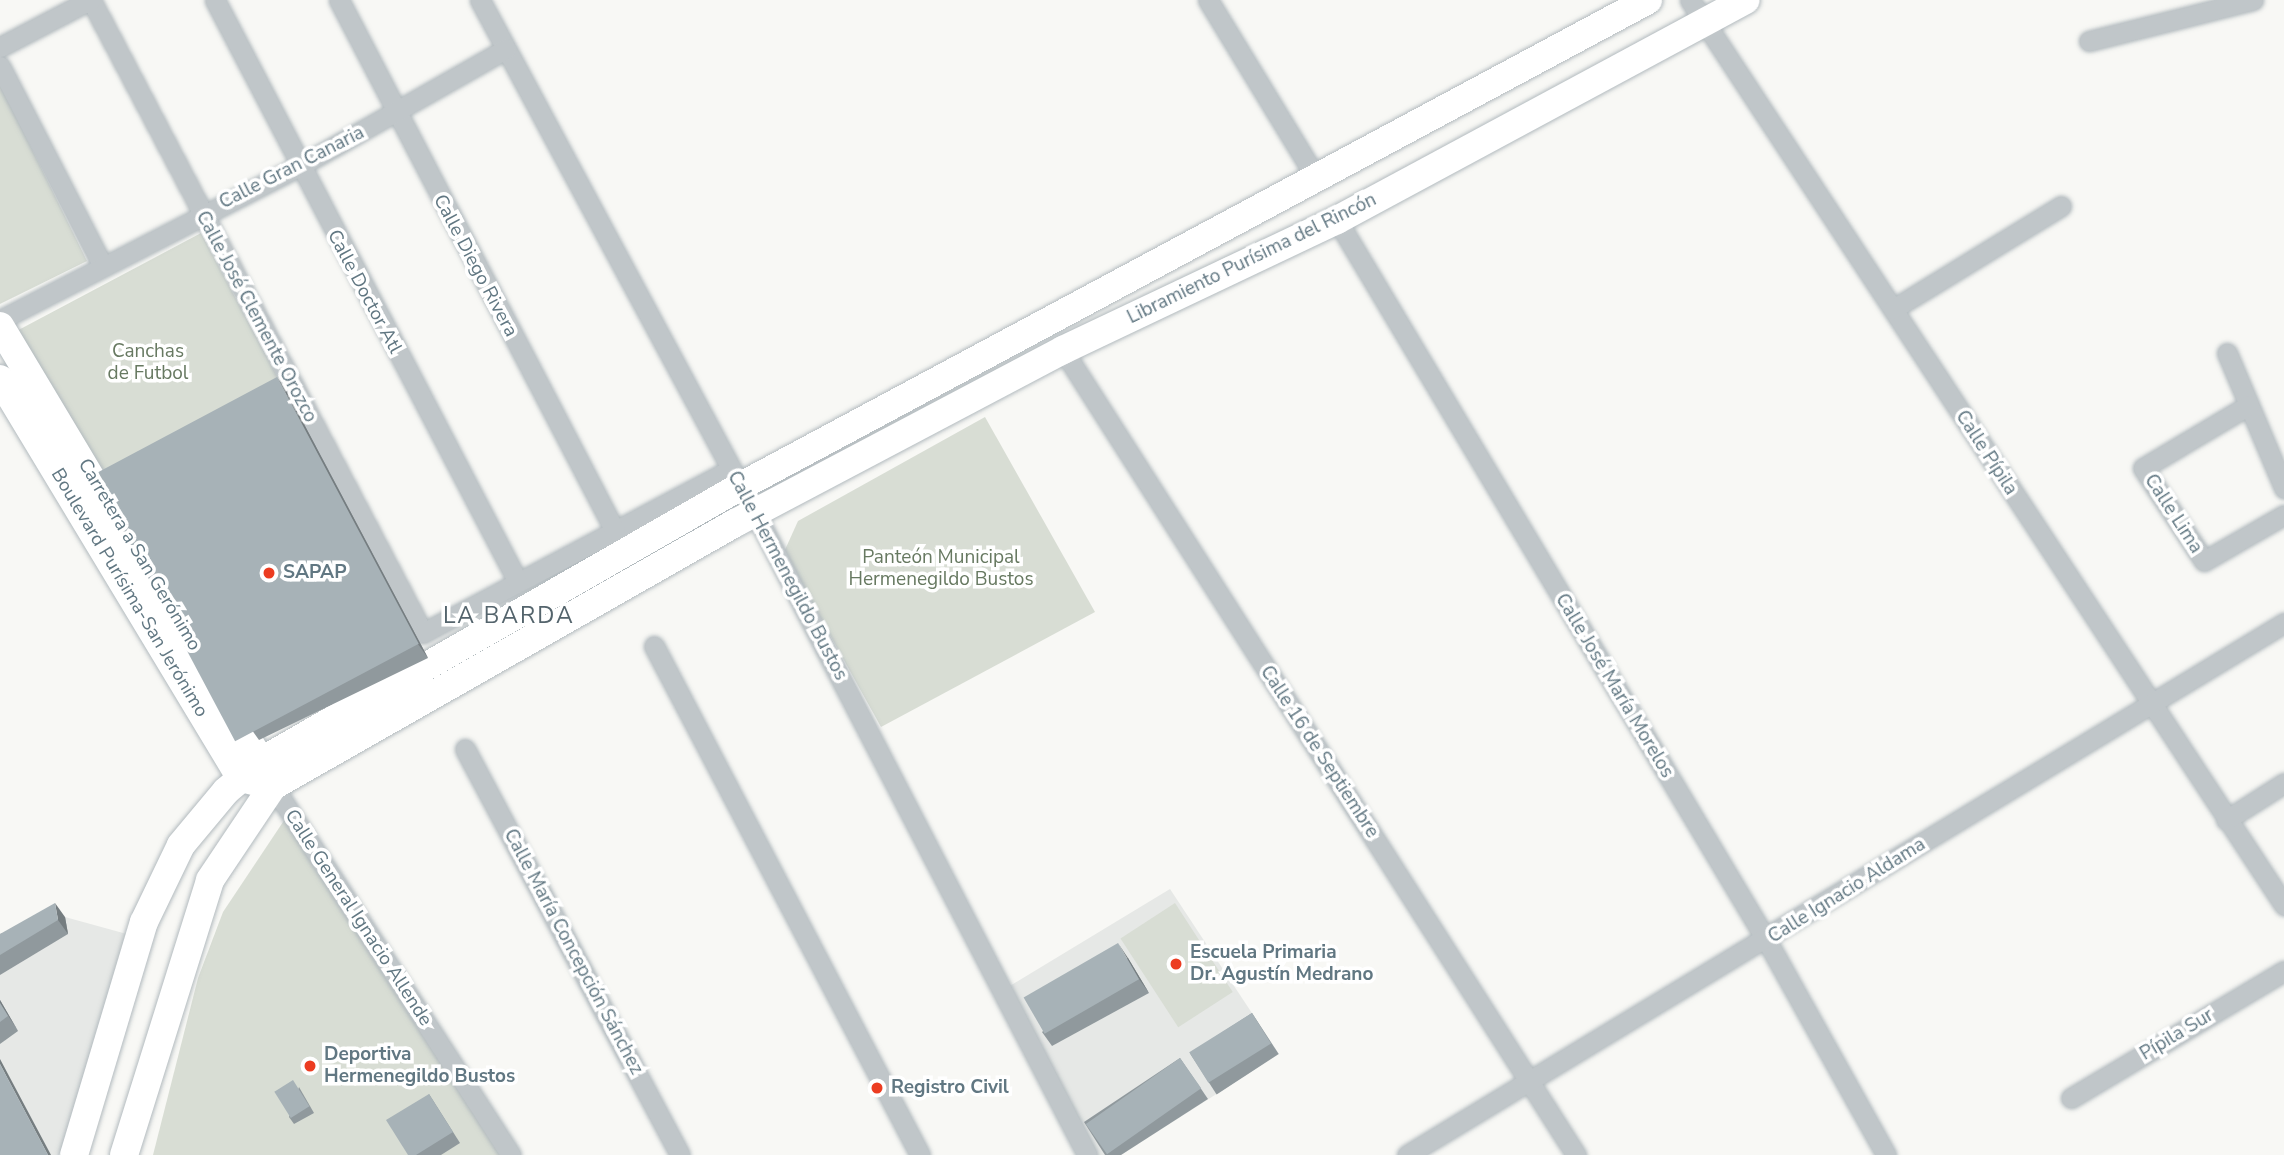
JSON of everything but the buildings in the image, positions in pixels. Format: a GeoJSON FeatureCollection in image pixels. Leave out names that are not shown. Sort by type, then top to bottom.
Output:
{"type":"FeatureCollection","features":[{"type":"Feature","properties":{"kind":"main road","name":"Libramiento Purísima del Rincón"},"geometry":{"type":"LineString","coordinates":[[74,1155],[144,922],[181,845],[241,778],[263,760],[736,478],[1317,179],[1648,0]]}},
{"type":"Feature","properties":{"kind":"main road","name":"Libramiento Purísima del Rincón"},"geometry":{"type":"LineString","coordinates":[[273,786],[755,513],[1063,349],[1337,220],[1696,12],[1746,0]]}},
{"type":"Feature","properties":{"kind":"main road","name":"Carretera a San Gerónimo"},"geometry":{"type":"LineString","coordinates":[[0,326],[263,760],[273,786]]}},
{"type":"Feature","properties":{"kind":"main road","name":"Boulevard Purísima-San Jerónimo"},"geometry":{"type":"LineString","coordinates":[[0,379],[241,778]]}},
{"type":"Feature","properties":{"kind":"main road"},"geometry":{"type":"LineString","coordinates":[[124,1155],[210,880],[273,786],[241,778]]}},
{"type":"Feature","properties":{"kind":"street"},"geometry":{"type":"LineString","coordinates":[[0,47],[91,0]]}},
{"type":"Feature","properties":{"kind":"street","name":"Calle José Clemente Orozco"},"geometry":{"type":"LineString","coordinates":[[91,0],[201,215],[423,633],[518,582]]}},
{"type":"Feature","properties":{"kind":"street","name":"Calle Doctor Atl"},"geometry":{"type":"LineString","coordinates":[[215,0],[298,167],[518,582]]}},
{"type":"Feature","properties":{"kind":"street","name":"Calle Diego Rivera"},"geometry":{"type":"LineString","coordinates":[[339,0],[395,114],[615,531]]}},
{"type":"Feature","properties":{"kind":"street","name":"Calle Hermenegildo Bustos"},"geometry":{"type":"LineString","coordinates":[[480,0],[755,513],[1087,1155]]}},
{"type":"Feature","properties":{"kind":"street"},"geometry":{"type":"LineString","coordinates":[[1208,0],[1317,179]]}},
{"type":"Feature","properties":{"kind":"street"},"geometry":{"type":"LineString","coordinates":[[2089,41],[2253,0]]}},
{"type":"Feature","properties":{"kind":"street","name":"Calle Pípila"},"geometry":{"type":"LineString","coordinates":[[1696,12],[1893,309],[2147,703],[2284,905]]}},
{"type":"Feature","properties":{"kind":"street","name":"Calle Gran Canaria"},"geometry":{"type":"LineString","coordinates":[[0,320],[298,167],[506,49]]}},
{"type":"Feature","properties":{"kind":"street"},"geometry":{"type":"LineString","coordinates":[[0,66],[103,266]]}},
{"type":"Feature","properties":{"kind":"street"},"geometry":{"type":"LineString","coordinates":[[1893,309],[2061,206]]}},
{"type":"Feature","properties":{"kind":"street","name":"Calle José María Morelos"},"geometry":{"type":"LineString","coordinates":[[1337,220],[1767,941],[1886,1155]]}},
{"type":"Feature","properties":{"kind":"street","name":"Calle 16 de Septiembre"},"geometry":{"type":"LineString","coordinates":[[1063,349],[1576,1155]]}},
{"type":"Feature","properties":{"kind":"street"},"geometry":{"type":"LineString","coordinates":[[2227,353],[2284,488]]}},
{"type":"Feature","properties":{"kind":"street","name":"Calle Lima"},"geometry":{"type":"LineString","coordinates":[[2249,405],[2143,468],[2204,561],[2284,514]]}},
{"type":"Feature","properties":{"kind":"street"},"geometry":{"type":"LineString","coordinates":[[518,582],[615,531],[736,478]]}},
{"type":"Feature","properties":{"kind":"street","name":"Calle Ignacio Aldama"},"geometry":{"type":"LineString","coordinates":[[1408,1155],[1767,941],[2147,703],[2284,623]]}},
{"type":"Feature","properties":{"kind":"street"},"geometry":{"type":"LineString","coordinates":[[654,646],[920,1155]]}},
{"type":"Feature","properties":{"kind":"street","name":"Calle María Concepción Sánchez"},"geometry":{"type":"LineString","coordinates":[[465,749],[680,1155]]}},
{"type":"Feature","properties":{"kind":"street"},"geometry":{"type":"LineString","coordinates":[[2226,820],[2284,783]]}},
{"type":"Feature","properties":{"kind":"street","name":"Calle General Ignacio Allende"},"geometry":{"type":"LineString","coordinates":[[273,786],[511,1155]]}},
{"type":"Feature","properties":{"kind":"street","name":"Pípila Sur"},"geometry":{"type":"LineString","coordinates":[[2071,1098],[2284,971]]}},
{"type":"Feature","properties":{"kind":"shaded area","name":"Escuela Primaria Dr. Agustín Medrano"},"geometry":{"type":"Polygon","coordinates":[[[1170,889],[1279,1054],[1121,1155],[1095,1155],[1008,987],[1170,889]]]}},
{"type":"Feature","properties":{"kind":"shaded area"},"geometry":{"type":"Polygon","coordinates":[[[65,917],[134,936],[65,1155],[0,1155],[0,954],[65,917]]]}},
{"type":"Feature","properties":{"kind":"green space"},"geometry":{"type":"Polygon","coordinates":[[[0,84],[87,261],[0,304],[0,84]]]}},
{"type":"Feature","properties":{"kind":"green space","name":"Canchas de Futbol"},"geometry":{"type":"Polygon","coordinates":[[[201,233],[286,393],[99,492],[14,333],[201,233]]]}},
{"type":"Feature","properties":{"kind":"green space","name":"Panteón Municipal Hermenegildo Bustos"},"geometry":{"type":"Polygon","coordinates":[[[985,417],[1095,612],[881,727],[784,552],[798,521],[985,417]]]}},
{"type":"Feature","properties":{"kind":"green space","name":"Deportiva Hermenegildo Bustos"},"geometry":{"type":"Polygon","coordinates":[[[287,816],[500,1155],[153,1155],[198,978],[223,912],[287,816]]]}},
{"type":"Feature","properties":{"kind":"green space","name":"Escuela Primaria Dr. Agustín Medrano"},"geometry":{"type":"Polygon","coordinates":[[[1175,903],[1233,992],[1178,1027],[1120,938],[1175,903]]]}},
{"type":"Feature","properties":{"kind":"place","name":"SAPAP"},"geometry":{"type":"Point","coordinates":[269,573]}},
{"type":"Feature","properties":{"kind":"place","name":"Escuela Primaria Dr. Agustín Medrano"},"geometry":{"type":"Point","coordinates":[1176,964]}},
{"type":"Feature","properties":{"kind":"place","name":"Deportiva Hermenegildo Bustos"},"geometry":{"type":"Point","coordinates":[310,1066]}},
{"type":"Feature","properties":{"kind":"place","name":"Registro Civil"},"geometry":{"type":"Point","coordinates":[877,1088]}},
{"type":"Feature","properties":{"kind":"district","name":"LA BARDA"},"geometry":{"type":"Point","coordinates":[509,616]}}]}
